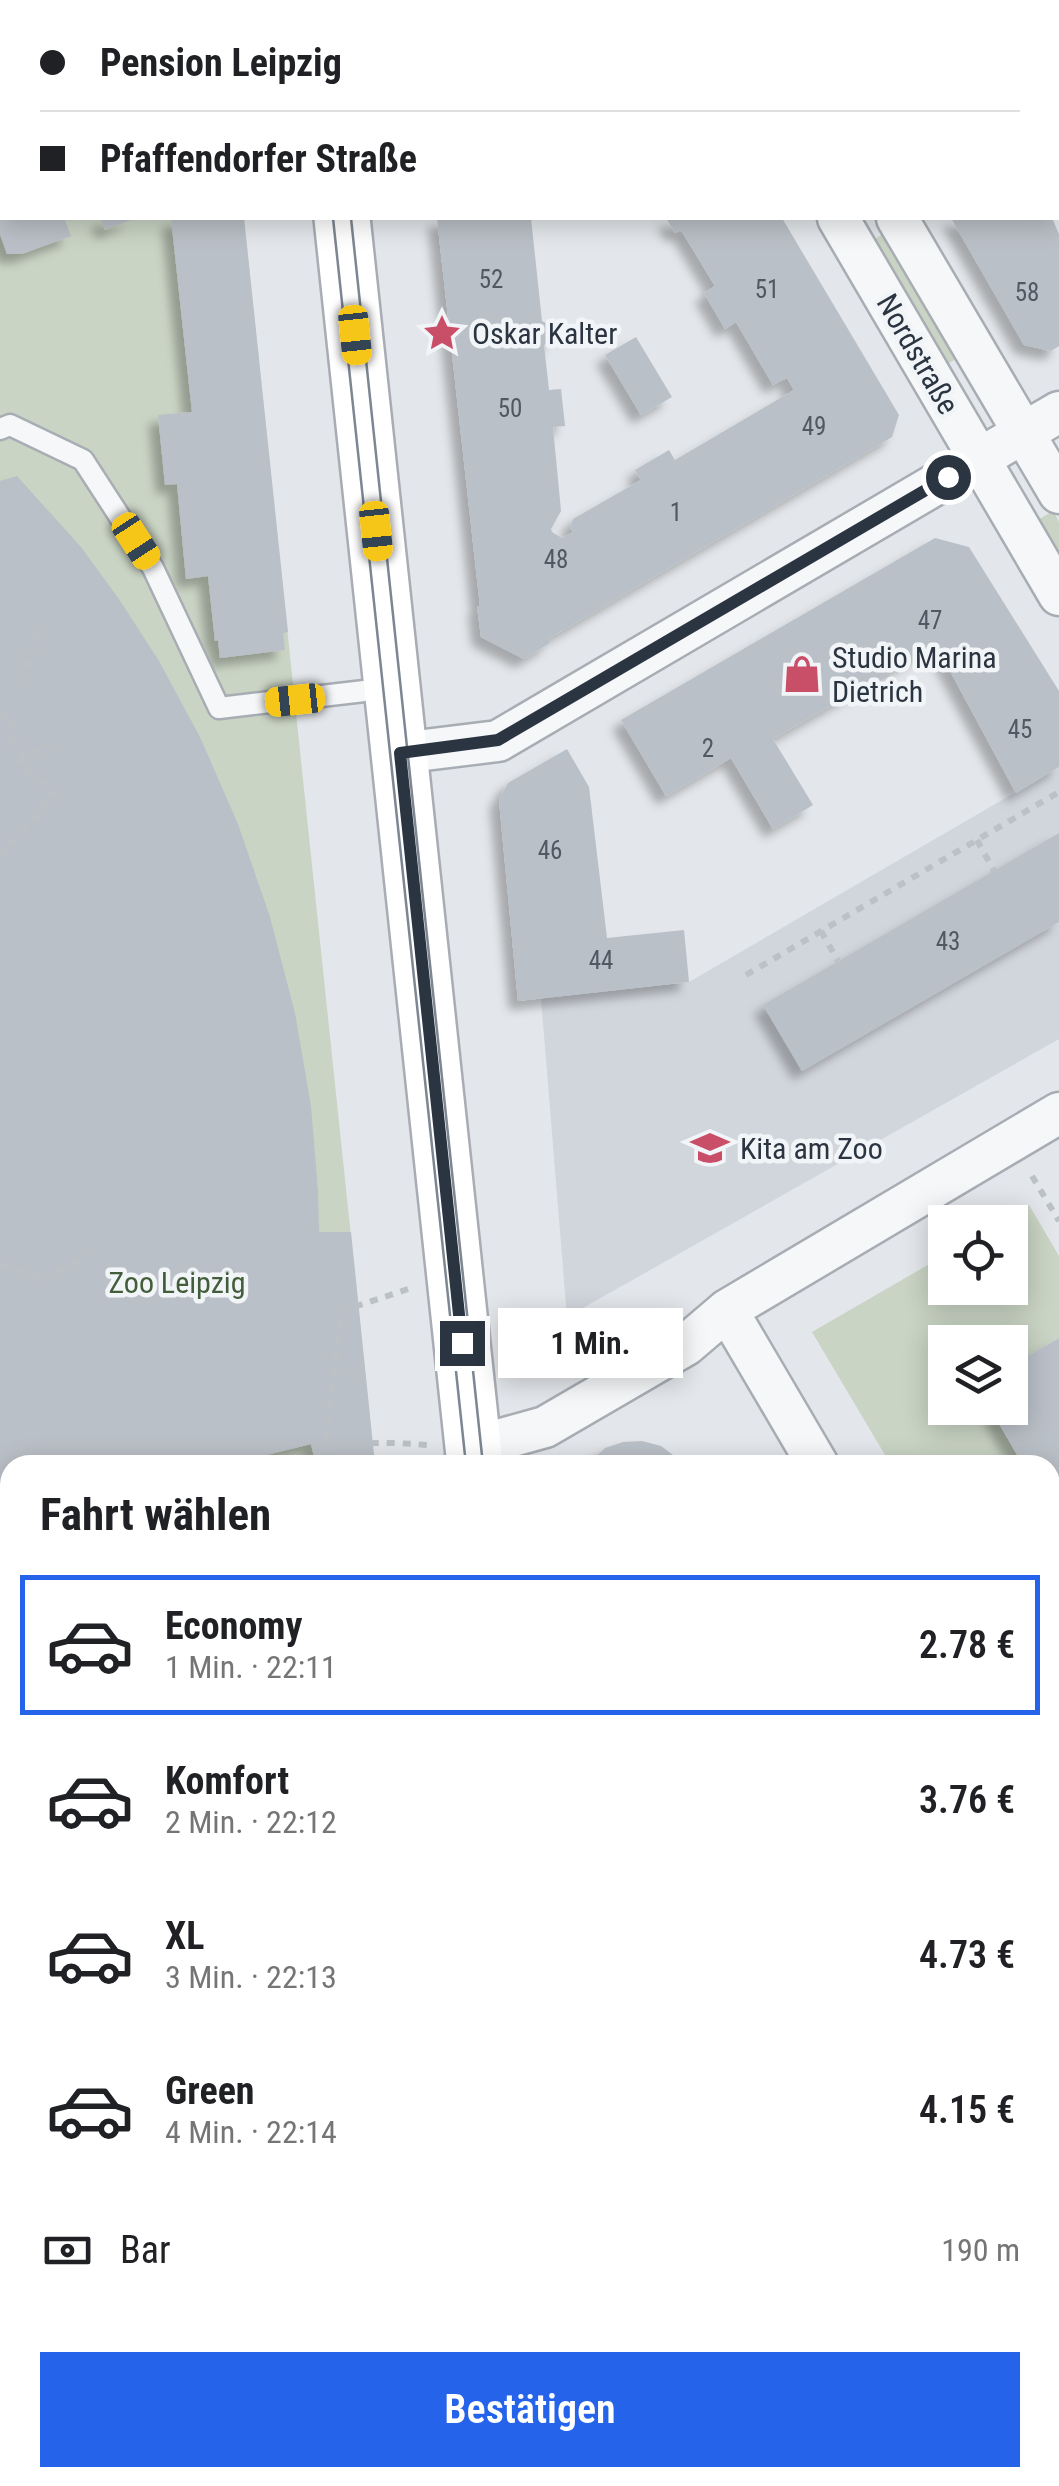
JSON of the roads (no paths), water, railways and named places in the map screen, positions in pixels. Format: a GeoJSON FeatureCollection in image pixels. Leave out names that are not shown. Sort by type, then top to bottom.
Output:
{"type":"FeatureCollection","features":[{"type":"Feature","properties":{"kind":"main road"},"geometry":{"type":"LineString","coordinates":[[342,220],[474,1455]]}},
{"type":"Feature","properties":{"kind":"street","name":"Nordstraße"},"geometry":{"type":"LineString","coordinates":[[839,220],[1059,595]]}},
{"type":"Feature","properties":{"kind":"street","name":"Nordstraße"},"geometry":{"type":"LineString","coordinates":[[898,220],[1059,493]]}},
{"type":"Feature","properties":{"kind":"street"},"geometry":{"type":"LineString","coordinates":[[400,753],[498,740],[1059,412]]}},
{"type":"Feature","properties":{"kind":"street"},"geometry":{"type":"LineString","coordinates":[[476,1455],[545,1427],[686,1345],[727,1310],[1059,1113]]}},
{"type":"Feature","properties":{"kind":"street"},"geometry":{"type":"LineString","coordinates":[[727,1310],[812,1455]]}},
{"type":"Feature","properties":{"kind":"lane"},"geometry":{"type":"LineString","coordinates":[[0,429],[10,425],[83,460],[153,568],[219,708],[393,688]]}},
{"type":"Feature","properties":{"kind":"tram line"},"geometry":{"type":"LineString","coordinates":[[333,220],[465,1455]]}},
{"type":"Feature","properties":{"kind":"tram line"},"geometry":{"type":"LineString","coordinates":[[351,220],[482,1455]]}},
{"type":"Feature","properties":{"kind":"place","name":"Oskar Kalter"},"geometry":{"type":"Point","coordinates":[442,333]}},
{"type":"Feature","properties":{"kind":"place","name":"Studio Marina Dietrich"},"geometry":{"type":"Point","coordinates":[802,674]}},
{"type":"Feature","properties":{"kind":"place","name":"Kita am Zoo"},"geometry":{"type":"Point","coordinates":[710,1148]}},
{"type":"Feature","properties":{"kind":"park label","name":"Zoo Leipzig"},"geometry":{"type":"Point","coordinates":[177,1282]}}]}
